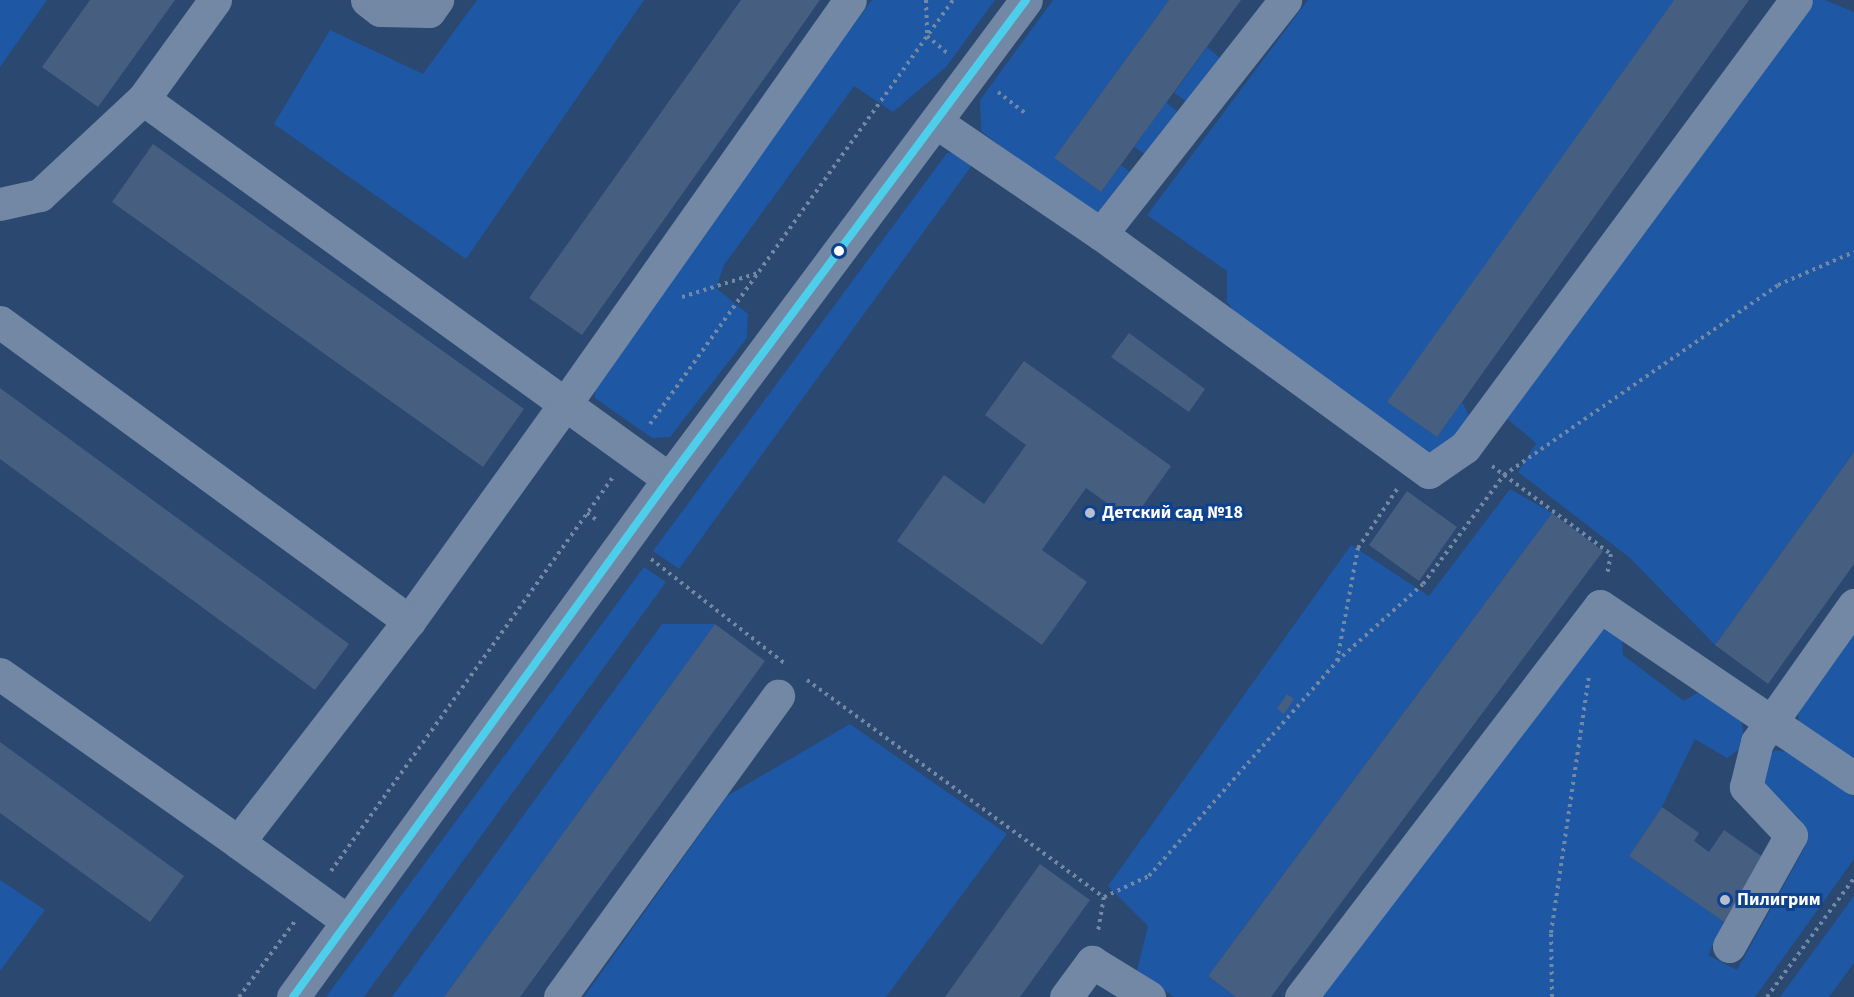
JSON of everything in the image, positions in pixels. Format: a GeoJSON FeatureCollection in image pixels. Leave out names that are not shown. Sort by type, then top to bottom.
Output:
{"type":"FeatureCollection","features":[{"type":"Feature","properties":{"kind":"street"},"geometry":{"type":"LineString","coordinates":[[0,204],[40,195],[143,99],[215,0]]}},
{"type":"Feature","properties":{"kind":"street"},"geometry":{"type":"LineString","coordinates":[[367,0],[381,10],[429,11],[436,0]]}},
{"type":"Feature","properties":{"kind":"street"},"geometry":{"type":"LineString","coordinates":[[238,842],[409,621],[566,404],[850,0]]}},
{"type":"Feature","properties":{"kind":"street"},"geometry":{"type":"LineString","coordinates":[[293,997],[346,920],[669,479],[1026,0]]}},
{"type":"Feature","properties":{"kind":"street"},"geometry":{"type":"LineString","coordinates":[[1101,234],[1285,0]]}},
{"type":"Feature","properties":{"kind":"street"},"geometry":{"type":"LineString","coordinates":[[936,122],[1101,234],[1429,472],[1465,447],[1796,0]]}},
{"type":"Feature","properties":{"kind":"street"},"geometry":{"type":"LineString","coordinates":[[143,99],[669,479]]}},
{"type":"Feature","properties":{"kind":"street"},"geometry":{"type":"LineString","coordinates":[[0,322],[409,621]]}},
{"type":"Feature","properties":{"kind":"street"},"geometry":{"type":"LineString","coordinates":[[1729,946],[1791,836],[1746,787],[1756,742],[1854,605]]}},
{"type":"Feature","properties":{"kind":"street"},"geometry":{"type":"LineString","coordinates":[[1302,997],[1600,606],[1854,778]]}},
{"type":"Feature","properties":{"kind":"street"},"geometry":{"type":"LineString","coordinates":[[0,674],[346,920]]}},
{"type":"Feature","properties":{"kind":"street"},"geometry":{"type":"LineString","coordinates":[[560,997],[788,678]]}},
{"type":"Feature","properties":{"kind":"street"},"geometry":{"type":"LineString","coordinates":[[1066,997],[1092,962],[1149,997]]}},
{"type":"Feature","properties":{"kind":"path"},"geometry":{"type":"LineString","coordinates":[[239,997],[953,0]]}},
{"type":"Feature","properties":{"kind":"path"},"geometry":{"type":"LineString","coordinates":[[1104,897],[1149,876],[1337,661],[1423,584],[1504,475],[1778,285],[1854,252]]}},
{"type":"Feature","properties":{"kind":"path"},"geometry":{"type":"LineString","coordinates":[[629,314],[758,273]]}},
{"type":"Feature","properties":{"kind":"path"},"geometry":{"type":"LineString","coordinates":[[1465,447],[1611,554]]}},
{"type":"Feature","properties":{"kind":"path"},"geometry":{"type":"LineString","coordinates":[[1337,661],[1358,549],[1416,462]]}},
{"type":"Feature","properties":{"kind":"path"},"geometry":{"type":"LineString","coordinates":[[680,580],[788,678],[1104,897]]}},
{"type":"Feature","properties":{"kind":"path"},"geometry":{"type":"LineString","coordinates":[[1552,997],[1551,933],[1590,673]]}},
{"type":"Feature","properties":{"kind":"path"},"geometry":{"type":"LineString","coordinates":[[1767,997],[1854,878]]}},
{"type":"Feature","properties":{"kind":"path"},"geometry":{"type":"LineString","coordinates":[[1092,962],[1104,897]]}},
{"type":"Feature","properties":{"kind":"shaded area"},"geometry":{"type":"Polygon","coordinates":[[[0,0],[47,0],[0,67],[0,0]]]}},
{"type":"Feature","properties":{"kind":"shaded area"},"geometry":{"type":"Polygon","coordinates":[[[477,0],[644,0],[466,259],[274,124],[330,30],[423,74],[477,0]]]}},
{"type":"Feature","properties":{"kind":"shaded area"},"geometry":{"type":"Polygon","coordinates":[[[872,0],[995,0],[946,67],[893,112],[854,86],[724,265],[716,288],[748,314],[747,338],[670,437],[652,438],[595,398],[595,374],[872,0]]]}},
{"type":"Feature","properties":{"kind":"shaded area"},"geometry":{"type":"Polygon","coordinates":[[[1053,0],[1169,0],[1054,158],[1101,192],[1121,165],[1130,172],[1093,218],[981,131],[980,100],[1053,0]]]}},
{"type":"Feature","properties":{"kind":"shaded area"},"geometry":{"type":"Polygon","coordinates":[[[1308,0],[1674,0],[1388,402],[1437,437],[1462,402],[1472,421],[1451,447],[1419,454],[1251,332],[1227,302],[1227,271],[1147,215],[1308,0]]]}},
{"type":"Feature","properties":{"kind":"shaded area"},"geometry":{"type":"Polygon","coordinates":[[[1814,0],[1825,0],[1854,12],[1854,452],[1715,645],[1630,558],[1518,472],[1536,443],[1504,416],[1814,0]]]}},
{"type":"Feature","properties":{"kind":"shaded area"},"geometry":{"type":"Polygon","coordinates":[[[1207,47],[1221,59],[1186,101],[1174,93],[1207,47]]]}},
{"type":"Feature","properties":{"kind":"shaded area"},"geometry":{"type":"Polygon","coordinates":[[[1166,102],[1180,114],[1148,156],[1134,147],[1166,102]]]}},
{"type":"Feature","properties":{"kind":"shaded area"},"geometry":{"type":"Polygon","coordinates":[[[962,152],[975,161],[679,569],[653,551],[947,153],[962,152]]]}},
{"type":"Feature","properties":{"kind":"shaded area"},"geometry":{"type":"Polygon","coordinates":[[[1510,489],[1552,513],[1208,976],[1236,997],[1174,997],[1137,970],[1148,926],[1108,886],[1351,545],[1429,596],[1510,489]]]}},
{"type":"Feature","properties":{"kind":"shaded area"},"geometry":{"type":"Polygon","coordinates":[[[644,567],[666,582],[364,997],[326,997],[644,567]]]}},
{"type":"Feature","properties":{"kind":"shaded area"},"geometry":{"type":"Polygon","coordinates":[[[662,624],[715,624],[444,997],[392,997],[662,624]]]}},
{"type":"Feature","properties":{"kind":"shaded area"},"geometry":{"type":"Polygon","coordinates":[[[1597,626],[1622,638],[1623,655],[1684,701],[1705,688],[1740,712],[1745,745],[1727,758],[1695,739],[1662,807],[1629,856],[1724,922],[1708,955],[1737,970],[1805,847],[1799,818],[1758,782],[1761,764],[1775,750],[1796,754],[1854,797],[1854,859],[1755,997],[1320,997],[1597,626]]]}},
{"type":"Feature","properties":{"kind":"shaded area"},"geometry":{"type":"Polygon","coordinates":[[[1854,632],[1854,761],[1800,727],[1797,709],[1854,632]]]}},
{"type":"Feature","properties":{"kind":"shaded area"},"geometry":{"type":"Polygon","coordinates":[[[850,724],[1007,834],[886,997],[584,997],[727,796],[850,724]]]}},
{"type":"Feature","properties":{"kind":"shaded area"},"geometry":{"type":"Polygon","coordinates":[[[0,880],[45,910],[0,971],[0,880]]]}},
{"type":"Feature","properties":{"kind":"shaded area"},"geometry":{"type":"Polygon","coordinates":[[[1854,896],[1854,963],[1829,997],[1780,997],[1854,896]]]}},
{"type":"Feature","properties":{"kind":"building"},"geometry":{"type":"Polygon","coordinates":[[[90,0],[175,0],[98,107],[42,67],[90,0]]]}},
{"type":"Feature","properties":{"kind":"building"},"geometry":{"type":"Polygon","coordinates":[[[741,0],[820,0],[582,335],[529,298],[741,0]]]}},
{"type":"Feature","properties":{"kind":"building"},"geometry":{"type":"Polygon","coordinates":[[[1169,0],[1241,0],[1101,192],[1054,158],[1169,0]]]}},
{"type":"Feature","properties":{"kind":"building"},"geometry":{"type":"Polygon","coordinates":[[[1674,0],[1749,0],[1437,437],[1387,402],[1674,0]]]}},
{"type":"Feature","properties":{"kind":"building"},"geometry":{"type":"Polygon","coordinates":[[[153,144],[524,409],[483,467],[112,202],[153,144]]]}},
{"type":"Feature","properties":{"kind":"building"},"geometry":{"type":"Polygon","coordinates":[[[1129,333],[1205,389],[1189,412],[1111,357],[1129,333]]]}},
{"type":"Feature","properties":{"kind":"building"},"geometry":{"type":"Polygon","coordinates":[[[1024,361],[1171,466],[1132,521],[1086,488],[1042,550],[1087,582],[1042,645],[897,541],[944,475],[984,504],[1026,445],[985,415],[1024,361]]]}},
{"type":"Feature","properties":{"kind":"building"},"geometry":{"type":"Polygon","coordinates":[[[0,388],[349,644],[315,690],[0,459],[0,388]]]}},
{"type":"Feature","properties":{"kind":"building"},"geometry":{"type":"Polygon","coordinates":[[[1854,452],[1854,564],[1768,684],[1715,645],[1854,452]]]}},
{"type":"Feature","properties":{"kind":"building"},"geometry":{"type":"Polygon","coordinates":[[[1407,491],[1457,527],[1419,581],[1369,545],[1407,491]]]}},
{"type":"Feature","properties":{"kind":"building"},"geometry":{"type":"Polygon","coordinates":[[[1552,513],[1603,551],[1271,997],[1236,997],[1208,976],[1552,513]]]}},
{"type":"Feature","properties":{"kind":"building"},"geometry":{"type":"Polygon","coordinates":[[[715,624],[765,661],[520,997],[444,997],[715,624]]]}},
{"type":"Feature","properties":{"kind":"building"},"geometry":{"type":"Polygon","coordinates":[[[1287,694],[1294,699],[1284,714],[1277,709],[1287,694]]]}},
{"type":"Feature","properties":{"kind":"building"},"geometry":{"type":"Polygon","coordinates":[[[0,742],[184,876],[150,922],[0,813],[0,742]]]}},
{"type":"Feature","properties":{"kind":"building"},"geometry":{"type":"Polygon","coordinates":[[[1662,807],[1699,833],[1694,841],[1709,852],[1724,830],[1767,860],[1724,922],[1629,856],[1662,807]]]}},
{"type":"Feature","properties":{"kind":"building"},"geometry":{"type":"Polygon","coordinates":[[[1040,864],[1090,900],[1020,997],[945,997],[1040,864]]]}},
{"type":"Feature","properties":{"kind":"transit line"},"geometry":{"type":"LineString","coordinates":[[293,997],[669,479],[1026,0]]}},
{"type":"Feature","properties":{"kind":"place","name":"Детский сад №18"},"geometry":{"type":"Point","coordinates":[1090,513]}},
{"type":"Feature","properties":{"kind":"place","name":"Пилигрим"},"geometry":{"type":"Point","coordinates":[1725,900]}}]}
